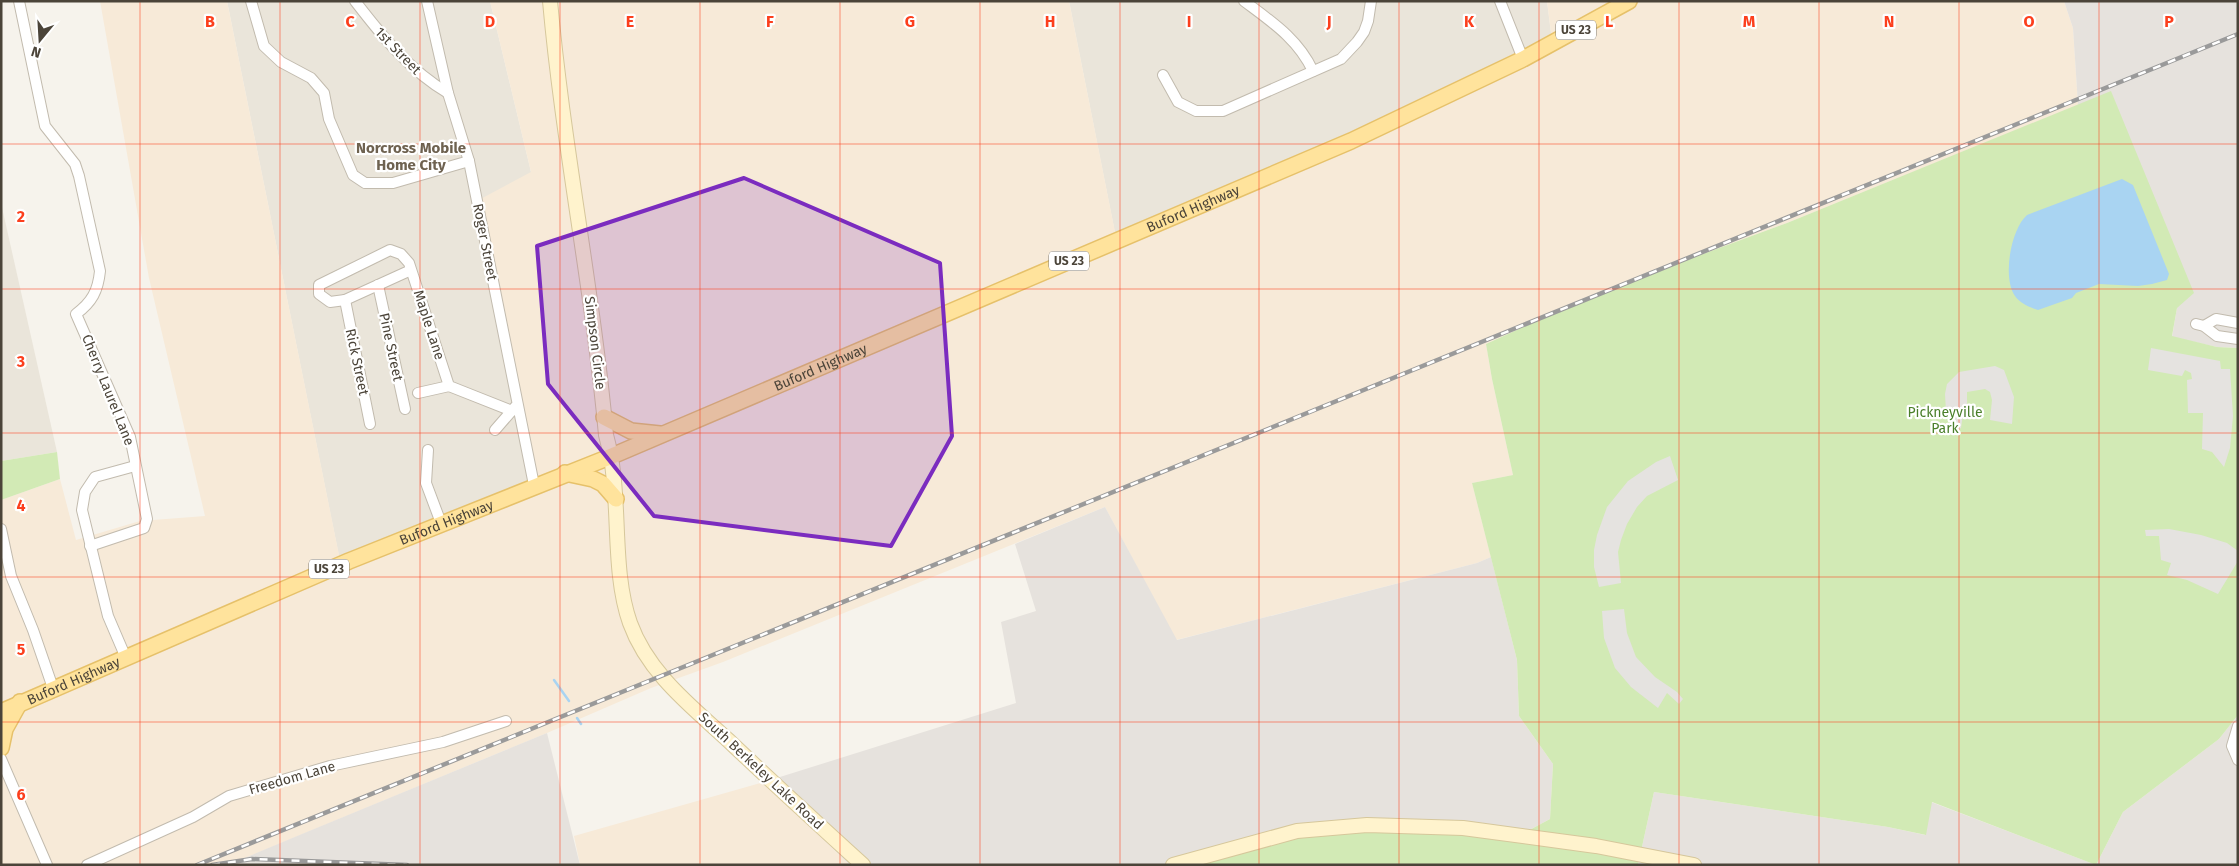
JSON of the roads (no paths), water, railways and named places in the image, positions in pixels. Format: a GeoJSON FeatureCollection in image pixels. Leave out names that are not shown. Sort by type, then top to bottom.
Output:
{"type":"FeatureCollection","features":[{"type":"Feature","properties":{"kind":"main road","name":"Buford Highway"},"geometry":{"type":"LineString","coordinates":[[1,712],[20,702],[126,658],[349,560],[534,485],[612,456],[1352,141],[1523,59],[1629,1]]}},
{"type":"Feature","properties":{"kind":"main road"},"geometry":{"type":"LineString","coordinates":[[604,417],[631,431],[661,434]]}},
{"type":"Feature","properties":{"kind":"main road"},"geometry":{"type":"LineString","coordinates":[[565,473],[592,479],[603,484],[616,499]]}},
{"type":"Feature","properties":{"kind":"main road"},"geometry":{"type":"LineString","coordinates":[[1,748],[6,729],[20,702]]}},
{"type":"Feature","properties":{"kind":"street","name":"Cherry Laurel Lane"},"geometry":{"type":"LineString","coordinates":[[19,1],[45,126],[74,164],[79,176],[100,270],[99,283],[94,298],[76,314],[130,438],[147,519],[144,528],[90,546]]}},
{"type":"Feature","properties":{"kind":"street"},"geometry":{"type":"LineString","coordinates":[[251,1],[258,34],[264,46],[281,62],[311,78],[324,94],[329,119],[353,174],[364,183],[393,183],[468,161]]}},
{"type":"Feature","properties":{"kind":"street","name":"1st Street"},"geometry":{"type":"LineString","coordinates":[[355,1],[384,39],[427,81],[448,93]]}},
{"type":"Feature","properties":{"kind":"street","name":"Roger Street"},"geometry":{"type":"LineString","coordinates":[[428,1],[448,93],[468,161],[515,408],[534,485]]}},
{"type":"Feature","properties":{"kind":"street","name":"Simpson Circle"},"geometry":{"type":"LineString","coordinates":[[550,1],[555,58],[577,202],[606,435],[612,456],[620,575],[630,623],[649,661],[662,676]]}},
{"type":"Feature","properties":{"kind":"street"},"geometry":{"type":"LineString","coordinates":[[1244,1],[1287,34],[1304,54],[1313,72]]}},
{"type":"Feature","properties":{"kind":"street"},"geometry":{"type":"LineString","coordinates":[[1163,75],[1178,102],[1196,111],[1223,111],[1341,59],[1357,42],[1368,21],[1371,1]]}},
{"type":"Feature","properties":{"kind":"street"},"geometry":{"type":"LineString","coordinates":[[1500,1],[1523,59]]}},
{"type":"Feature","properties":{"kind":"street"},"geometry":{"type":"LineString","coordinates":[[390,250],[401,254],[409,263],[411,270],[378,285],[344,300],[330,302],[319,294],[319,285],[390,250]]}},
{"type":"Feature","properties":{"kind":"street","name":"Maple Lane"},"geometry":{"type":"LineString","coordinates":[[411,270],[449,386]]}},
{"type":"Feature","properties":{"kind":"street","name":"Pine Street"},"geometry":{"type":"LineString","coordinates":[[378,285],[404,409]]}},
{"type":"Feature","properties":{"kind":"street","name":"Rick Street"},"geometry":{"type":"LineString","coordinates":[[344,300],[370,424]]}},
{"type":"Feature","properties":{"kind":"street"},"geometry":{"type":"LineString","coordinates":[[2238,323],[2216,319],[2200,325],[2218,336],[2238,339]]}},
{"type":"Feature","properties":{"kind":"street"},"geometry":{"type":"LineString","coordinates":[[418,393],[449,386],[515,408],[494,430]]}},
{"type":"Feature","properties":{"kind":"street"},"geometry":{"type":"LineString","coordinates":[[428,450],[426,483],[441,523]]}},
{"type":"Feature","properties":{"kind":"street"},"geometry":{"type":"LineString","coordinates":[[126,658],[108,616],[82,510],[85,492],[95,477],[135,466]]}},
{"type":"Feature","properties":{"kind":"street"},"geometry":{"type":"LineString","coordinates":[[1,529],[11,576],[33,630],[53,688]]}},
{"type":"Feature","properties":{"kind":"street","name":"South Berkeley Lake Road"},"geometry":{"type":"LineString","coordinates":[[662,676],[781,792],[863,865]]}},
{"type":"Feature","properties":{"kind":"street","name":"Freedom Lane"},"geometry":{"type":"LineString","coordinates":[[87,865],[193,817],[229,796],[330,766],[443,742],[506,721]]}},
{"type":"Feature","properties":{"kind":"street"},"geometry":{"type":"LineString","coordinates":[[2238,726],[2232,746],[2238,760]]}},
{"type":"Feature","properties":{"kind":"street"},"geometry":{"type":"LineString","coordinates":[[1,759],[47,865]]}},
{"type":"Feature","properties":{"kind":"street"},"geometry":{"type":"LineString","coordinates":[[1173,865],[1297,831],[1367,825],[1472,829],[1596,846],[1694,865]]}},
{"type":"Feature","properties":{"kind":"water"},"geometry":{"type":"Polygon","coordinates":[[[2122,179],[2133,185],[2169,274],[2167,280],[2138,286],[2099,284],[2076,293],[2072,298],[2038,310],[2020,301],[2011,288],[2009,266],[2013,242],[2021,222],[2027,215],[2122,179]]]}},
{"type":"Feature","properties":{"kind":"waterway"},"geometry":{"type":"LineString","coordinates":[[554,680],[569,701]]}},
{"type":"Feature","properties":{"kind":"waterway"},"geometry":{"type":"LineString","coordinates":[[577,718],[581,724]]}},
{"type":"Feature","properties":{"kind":"railway"},"geometry":{"type":"LineString","coordinates":[[197,865],[2238,34]]}},
{"type":"Feature","properties":{"kind":"railway"},"geometry":{"type":"LineString","coordinates":[[212,865],[252,859],[407,865]]}},
{"type":"Feature","properties":{"kind":"district","name":"Norcross Mobile Home City"},"geometry":{"type":"Point","coordinates":[411,156]}},
{"type":"Feature","properties":{"kind":"park label","name":"Pickneyville Park"},"geometry":{"type":"Point","coordinates":[1945,420]}}]}
